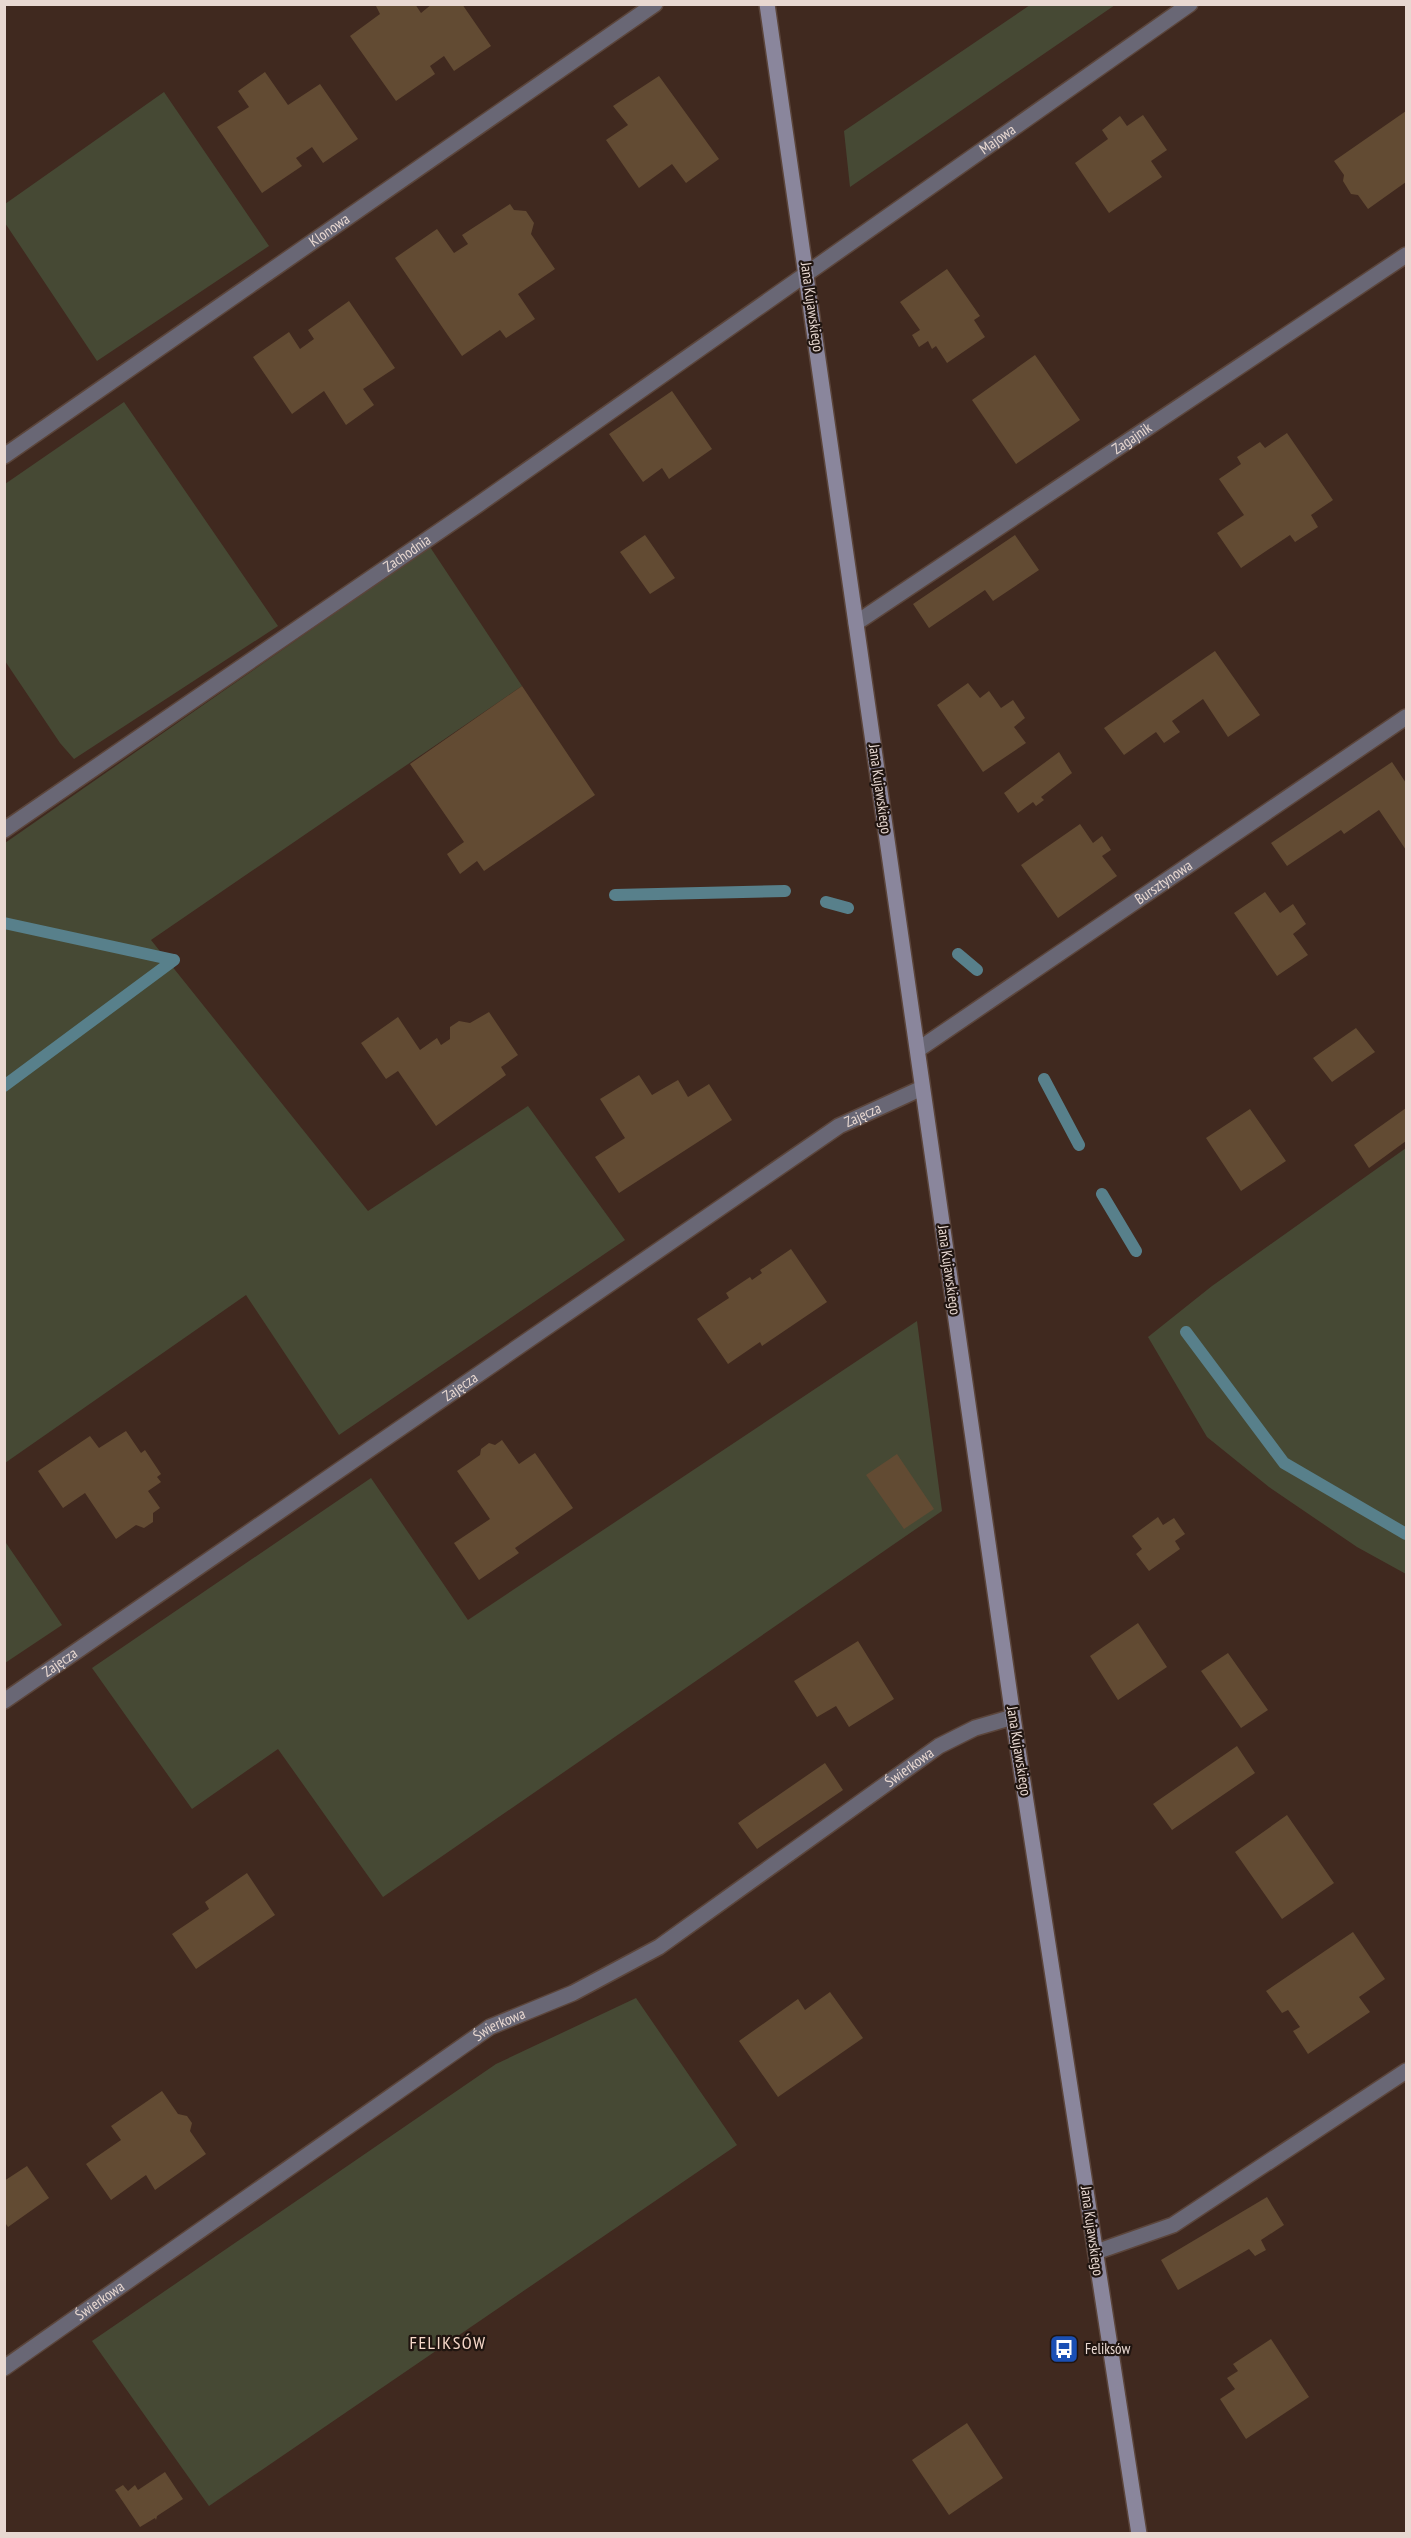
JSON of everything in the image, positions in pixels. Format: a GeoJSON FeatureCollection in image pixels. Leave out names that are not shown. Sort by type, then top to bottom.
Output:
{"type":"FeatureCollection","features":[{"type":"Feature","properties":{"kind":"main road","name":"Jana Kujawskiego"},"geometry":{"type":"LineString","coordinates":[[767,4],[1014,1717],[1096,2252],[1108,2345],[1139,2534]]}},
{"type":"Feature","properties":{"kind":"street","name":"Klonowa"},"geometry":{"type":"LineString","coordinates":[[4,456],[655,4]]}},
{"type":"Feature","properties":{"kind":"street","name":"Majowa"},"geometry":{"type":"LineString","coordinates":[[807,274],[1190,4]]}},
{"type":"Feature","properties":{"kind":"street","name":"Zagajnik"},"geometry":{"type":"LineString","coordinates":[[856,623],[1407,255]]}},
{"type":"Feature","properties":{"kind":"street","name":"Zachodnia"},"geometry":{"type":"LineString","coordinates":[[4,830],[459,518],[807,274]]}},
{"type":"Feature","properties":{"kind":"street","name":"Bursztynowa"},"geometry":{"type":"LineString","coordinates":[[919,1049],[1407,717]]}},
{"type":"Feature","properties":{"kind":"street","name":"Zajęcza"},"geometry":{"type":"LineString","coordinates":[[4,1701],[839,1126],[922,1088]]}},
{"type":"Feature","properties":{"kind":"street","name":"Świerkowa"},"geometry":{"type":"LineString","coordinates":[[4,2368],[490,2027],[573,1993],[659,1947],[939,1746],[975,1728],[1014,1717]]}},
{"type":"Feature","properties":{"kind":"street"},"geometry":{"type":"LineString","coordinates":[[1096,2252],[1173,2225],[1407,2071]]}},
{"type":"Feature","properties":{"kind":"green space"},"geometry":{"type":"Polygon","coordinates":[[[1030,5],[1115,5],[850,187],[844,131],[1030,5]]]}},
{"type":"Feature","properties":{"kind":"green space"},"geometry":{"type":"Polygon","coordinates":[[[164,92],[269,246],[97,361],[5,223],[5,204],[164,92]]]}},
{"type":"Feature","properties":{"kind":"green space"},"geometry":{"type":"Polygon","coordinates":[[[124,402],[278,626],[74,759],[60,743],[5,661],[5,484],[124,402]]]}},
{"type":"Feature","properties":{"kind":"green space"},"geometry":{"type":"Polygon","coordinates":[[[430,547],[522,686],[151,940],[368,1211],[528,1106],[625,1240],[339,1435],[246,1295],[5,1463],[5,843],[430,547]]]}},
{"type":"Feature","properties":{"kind":"green space"},"geometry":{"type":"Polygon","coordinates":[[[1406,1148],[1406,1574],[1357,1547],[1269,1487],[1207,1437],[1148,1337],[1212,1286],[1406,1148]]]}},
{"type":"Feature","properties":{"kind":"green space"},"geometry":{"type":"Polygon","coordinates":[[[917,1321],[942,1511],[383,1897],[278,1749],[192,1809],[92,1668],[371,1478],[468,1620],[917,1321]]]}},
{"type":"Feature","properties":{"kind":"green space"},"geometry":{"type":"Polygon","coordinates":[[[4,1540],[62,1625],[5,1663],[4,1663],[4,1540]]]}},
{"type":"Feature","properties":{"kind":"green space"},"geometry":{"type":"Polygon","coordinates":[[[636,1998],[737,2145],[209,2506],[92,2341],[496,2064],[636,1998]]]}},
{"type":"Feature","properties":{"kind":"building"},"geometry":{"type":"Polygon","coordinates":[[[375,4],[415,4],[421,13],[432,4],[462,4],[491,46],[454,71],[444,56],[430,66],[435,74],[396,101],[350,36],[380,14],[375,4]]]}},
{"type":"Feature","properties":{"kind":"building"},"geometry":{"type":"Polygon","coordinates":[[[265,72],[288,105],[320,84],[358,139],[323,163],[312,147],[296,158],[302,166],[262,193],[217,127],[249,107],[238,91],[265,72]]]}},
{"type":"Feature","properties":{"kind":"building"},"geometry":{"type":"Polygon","coordinates":[[[659,76],[719,159],[686,183],[672,164],[639,188],[606,140],[628,125],[613,106],[659,76]]]}},
{"type":"Feature","properties":{"kind":"building"},"geometry":{"type":"Polygon","coordinates":[[[1406,111],[1406,182],[1368,209],[1358,195],[1351,194],[1343,181],[1344,175],[1334,161],[1406,111]]]}},
{"type":"Feature","properties":{"kind":"building"},"geometry":{"type":"Polygon","coordinates":[[[1143,115],[1167,150],[1151,161],[1162,177],[1109,213],[1075,163],[1108,139],[1102,130],[1120,116],[1127,126],[1143,115]]]}},
{"type":"Feature","properties":{"kind":"building"},"geometry":{"type":"Polygon","coordinates":[[[510,204],[514,210],[526,211],[534,223],[531,234],[555,269],[518,294],[535,319],[506,338],[500,330],[462,356],[395,258],[437,229],[454,253],[468,244],[462,235],[510,204]]]}},
{"type":"Feature","properties":{"kind":"building"},"geometry":{"type":"Polygon","coordinates":[[[947,269],[980,316],[974,320],[985,337],[947,363],[936,346],[932,349],[928,341],[919,347],[912,335],[920,330],[900,302],[947,269]]]}},
{"type":"Feature","properties":{"kind":"building"},"geometry":{"type":"Polygon","coordinates":[[[349,301],[395,368],[363,389],[374,405],[346,425],[324,391],[292,414],[253,357],[289,332],[300,349],[314,339],[308,330],[349,301]]]}},
{"type":"Feature","properties":{"kind":"building"},"geometry":{"type":"Polygon","coordinates":[[[1035,355],[1080,420],[1016,464],[972,400],[1035,355]]]}},
{"type":"Feature","properties":{"kind":"building"},"geometry":{"type":"Polygon","coordinates":[[[672,391],[712,449],[669,479],[662,468],[643,482],[609,434],[672,391]]]}},
{"type":"Feature","properties":{"kind":"building"},"geometry":{"type":"Polygon","coordinates":[[[1287,433],[1333,500],[1311,515],[1318,527],[1295,542],[1290,535],[1241,568],[1217,533],[1244,515],[1219,479],[1241,464],[1237,457],[1260,442],[1265,448],[1287,433]]]}},
{"type":"Feature","properties":{"kind":"building"},"geometry":{"type":"Polygon","coordinates":[[[645,535],[675,578],[650,594],[620,552],[645,535]]]}},
{"type":"Feature","properties":{"kind":"building"},"geometry":{"type":"Polygon","coordinates":[[[1015,535],[1039,570],[993,601],[985,590],[929,628],[913,604],[1015,535]]]}},
{"type":"Feature","properties":{"kind":"building"},"geometry":{"type":"Polygon","coordinates":[[[1215,651],[1260,715],[1228,737],[1203,699],[1172,721],[1180,732],[1164,743],[1156,732],[1124,755],[1104,728],[1215,651]]]}},
{"type":"Feature","properties":{"kind":"building"},"geometry":{"type":"Polygon","coordinates":[[[968,683],[980,698],[989,691],[1001,708],[1013,700],[1025,718],[1014,727],[1026,743],[983,772],[937,705],[968,683]]]}},
{"type":"Feature","properties":{"kind":"building"},"geometry":{"type":"Polygon","coordinates":[[[522,686],[595,795],[484,871],[477,861],[460,874],[447,854],[464,842],[410,764],[522,686]]]}},
{"type":"Feature","properties":{"kind":"building"},"geometry":{"type":"Polygon","coordinates":[[[1059,752],[1072,773],[1041,797],[1044,800],[1036,806],[1033,802],[1018,813],[1004,793],[1059,752]]]}},
{"type":"Feature","properties":{"kind":"building"},"geometry":{"type":"Polygon","coordinates":[[[1392,762],[1406,783],[1406,850],[1379,810],[1344,834],[1341,830],[1287,866],[1271,843],[1392,762]]]}},
{"type":"Feature","properties":{"kind":"building"},"geometry":{"type":"Polygon","coordinates":[[[1080,824],[1093,843],[1102,836],[1111,850],[1102,856],[1117,876],[1058,918],[1021,865],[1080,824]]]}},
{"type":"Feature","properties":{"kind":"building"},"geometry":{"type":"Polygon","coordinates":[[[1265,892],[1280,913],[1293,904],[1306,924],[1293,934],[1308,955],[1277,976],[1234,913],[1265,892]]]}},
{"type":"Feature","properties":{"kind":"building"},"geometry":{"type":"Polygon","coordinates":[[[489,1012],[518,1055],[501,1067],[506,1075],[436,1126],[398,1071],[386,1079],[361,1043],[398,1017],[420,1050],[437,1038],[441,1045],[450,1039],[450,1027],[459,1021],[470,1023],[489,1012]]]}},
{"type":"Feature","properties":{"kind":"building"},"geometry":{"type":"Polygon","coordinates":[[[1356,1028],[1375,1052],[1332,1082],[1313,1058],[1356,1028]]]}},
{"type":"Feature","properties":{"kind":"building"},"geometry":{"type":"Polygon","coordinates":[[[639,1075],[652,1095],[678,1080],[688,1097],[709,1084],[732,1120],[619,1193],[595,1157],[625,1138],[600,1099],[639,1075]]]}},
{"type":"Feature","properties":{"kind":"building"},"geometry":{"type":"Polygon","coordinates":[[[1406,1108],[1406,1141],[1369,1168],[1354,1145],[1406,1108]]]}},
{"type":"Feature","properties":{"kind":"building"},"geometry":{"type":"Polygon","coordinates":[[[1250,1109],[1286,1161],[1241,1191],[1206,1138],[1250,1109]]]}},
{"type":"Feature","properties":{"kind":"building"},"geometry":{"type":"Polygon","coordinates":[[[791,1249],[827,1302],[762,1346],[760,1342],[728,1364],[697,1319],[729,1298],[726,1293],[750,1277],[752,1280],[762,1273],[760,1270],[791,1249]]]}},
{"type":"Feature","properties":{"kind":"building"},"geometry":{"type":"Polygon","coordinates":[[[126,1431],[141,1453],[145,1450],[161,1474],[157,1477],[161,1482],[148,1491],[160,1508],[153,1513],[153,1522],[144,1528],[136,1525],[116,1539],[85,1493],[63,1508],[38,1471],[90,1436],[99,1448],[126,1431]]]}},
{"type":"Feature","properties":{"kind":"building"},"geometry":{"type":"Polygon","coordinates":[[[502,1440],[519,1464],[535,1453],[573,1508],[515,1548],[519,1553],[479,1580],[454,1543],[490,1519],[457,1471],[480,1455],[481,1449],[489,1443],[495,1445],[502,1440]]]}},
{"type":"Feature","properties":{"kind":"building"},"geometry":{"type":"Polygon","coordinates":[[[897,1454],[934,1509],[904,1529],[866,1475],[897,1454]]]}},
{"type":"Feature","properties":{"kind":"building"},"geometry":{"type":"Polygon","coordinates":[[[1158,1517],[1163,1525],[1174,1518],[1185,1534],[1175,1541],[1180,1549],[1149,1571],[1136,1554],[1142,1549],[1132,1536],[1158,1517]]]}},
{"type":"Feature","properties":{"kind":"building"},"geometry":{"type":"Polygon","coordinates":[[[1138,1623],[1167,1667],[1118,1700],[1090,1656],[1138,1623]]]}},
{"type":"Feature","properties":{"kind":"building"},"geometry":{"type":"Polygon","coordinates":[[[858,1641],[894,1699],[849,1727],[836,1706],[817,1717],[794,1681],[858,1641]]]}},
{"type":"Feature","properties":{"kind":"building"},"geometry":{"type":"Polygon","coordinates":[[[1228,1653],[1268,1710],[1241,1728],[1201,1671],[1228,1653]]]}},
{"type":"Feature","properties":{"kind":"building"},"geometry":{"type":"Polygon","coordinates":[[[1237,1746],[1255,1773],[1172,1830],[1153,1804],[1237,1746]]]}},
{"type":"Feature","properties":{"kind":"building"},"geometry":{"type":"Polygon","coordinates":[[[825,1763],[843,1790],[757,1849],[738,1823],[825,1763]]]}},
{"type":"Feature","properties":{"kind":"building"},"geometry":{"type":"Polygon","coordinates":[[[1287,1815],[1334,1883],[1282,1919],[1235,1852],[1287,1815]]]}},
{"type":"Feature","properties":{"kind":"building"},"geometry":{"type":"Polygon","coordinates":[[[247,1873],[275,1915],[196,1969],[172,1934],[209,1909],[205,1902],[247,1873]]]}},
{"type":"Feature","properties":{"kind":"building"},"geometry":{"type":"Polygon","coordinates":[[[1353,1932],[1385,1979],[1359,1997],[1370,2012],[1308,2054],[1293,2031],[1300,2027],[1288,2010],[1282,2013],[1266,1991],[1353,1932]]]}},
{"type":"Feature","properties":{"kind":"building"},"geometry":{"type":"Polygon","coordinates":[[[830,1992],[863,2038],[778,2097],[739,2041],[798,1999],[805,2010],[830,1992]]]}},
{"type":"Feature","properties":{"kind":"building"},"geometry":{"type":"Polygon","coordinates":[[[162,2091],[178,2114],[187,2116],[192,2123],[190,2131],[206,2154],[155,2190],[146,2175],[111,2200],[86,2164],[121,2140],[111,2126],[162,2091]]]}},
{"type":"Feature","properties":{"kind":"building"},"geometry":{"type":"Polygon","coordinates":[[[27,2166],[49,2198],[8,2227],[4,2221],[4,2181],[27,2166]]]}},
{"type":"Feature","properties":{"kind":"building"},"geometry":{"type":"Polygon","coordinates":[[[1267,2197],[1284,2225],[1261,2240],[1266,2250],[1255,2256],[1249,2249],[1178,2290],[1161,2260],[1267,2197]]]}},
{"type":"Feature","properties":{"kind":"building"},"geometry":{"type":"Polygon","coordinates":[[[1271,2339],[1309,2397],[1246,2439],[1220,2399],[1235,2389],[1227,2378],[1238,2371],[1233,2364],[1271,2339]]]}},
{"type":"Feature","properties":{"kind":"building"},"geometry":{"type":"Polygon","coordinates":[[[967,2423],[1003,2478],[949,2515],[912,2460],[967,2423]]]}},
{"type":"Feature","properties":{"kind":"building"},"geometry":{"type":"Polygon","coordinates":[[[165,2472],[183,2499],[157,2516],[156,2520],[155,2518],[140,2527],[115,2490],[123,2485],[128,2491],[135,2485],[138,2490],[165,2472]]]}},
{"type":"Feature","properties":{"kind":"waterway"},"geometry":{"type":"LineString","coordinates":[[615,895],[785,891]]}},
{"type":"Feature","properties":{"kind":"waterway"},"geometry":{"type":"LineString","coordinates":[[826,902],[848,908]]}},
{"type":"Feature","properties":{"kind":"waterway"},"geometry":{"type":"LineString","coordinates":[[4,923],[174,960]]}},
{"type":"Feature","properties":{"kind":"waterway"},"geometry":{"type":"LineString","coordinates":[[958,954],[977,970]]}},
{"type":"Feature","properties":{"kind":"waterway"},"geometry":{"type":"LineString","coordinates":[[4,1086],[174,960]]}},
{"type":"Feature","properties":{"kind":"waterway"},"geometry":{"type":"LineString","coordinates":[[1044,1079],[1079,1145]]}},
{"type":"Feature","properties":{"kind":"waterway"},"geometry":{"type":"LineString","coordinates":[[1102,1194],[1136,1251]]}},
{"type":"Feature","properties":{"kind":"waterway"},"geometry":{"type":"LineString","coordinates":[[1186,1332],[1284,1463],[1406,1534]]}},
{"type":"Feature","properties":{"kind":"place","name":"Feliksów"},"geometry":{"type":"Point","coordinates":[1064,2349]}},
{"type":"Feature","properties":{"kind":"district","name":"FELIKSÓW"},"geometry":{"type":"Point","coordinates":[448,2343]}}]}
